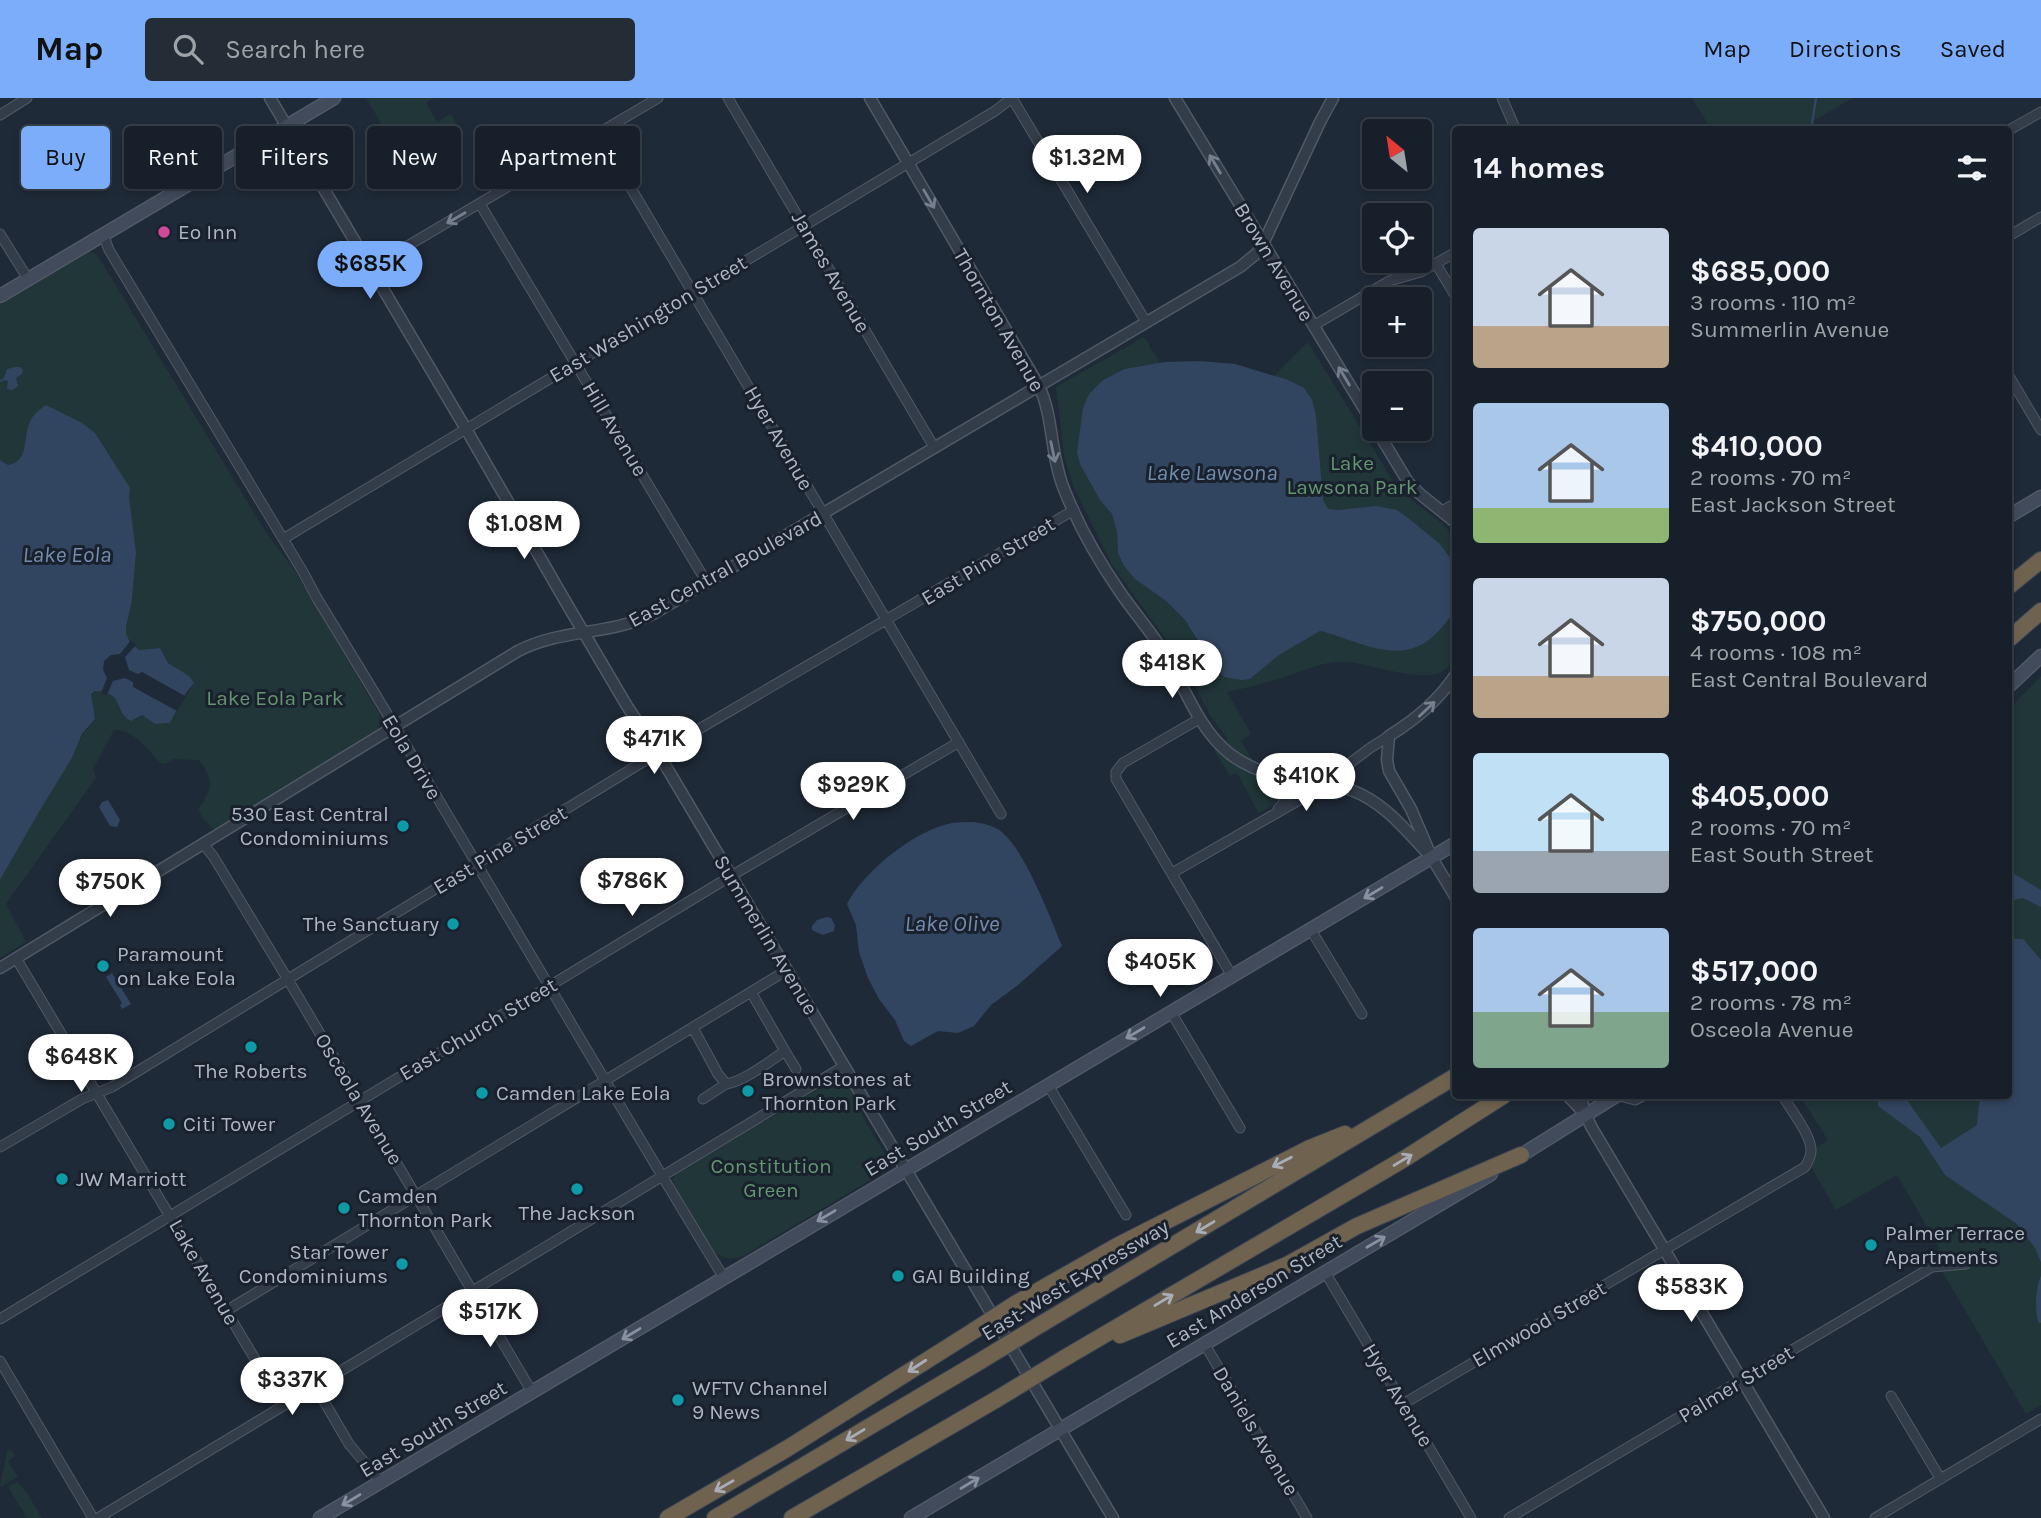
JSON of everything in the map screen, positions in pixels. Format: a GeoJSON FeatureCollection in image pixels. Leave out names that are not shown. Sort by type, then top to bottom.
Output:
{"type":"FeatureCollection","features":[{"type":"Feature","properties":{"kind":"highway"},"geometry":{"type":"LineString","coordinates":[[2012,572],[2041,558]]}},
{"type":"Feature","properties":{"kind":"highway"},"geometry":{"type":"LineString","coordinates":[[2012,583],[2041,558]]}},
{"type":"Feature","properties":{"kind":"highway"},"geometry":{"type":"LineString","coordinates":[[2012,636],[2041,611]]}},
{"type":"Feature","properties":{"kind":"highway","name":"East-West Expressway"},"geometry":{"type":"LineString","coordinates":[[715,1518],[1452,1078]]}},
{"type":"Feature","properties":{"kind":"highway"},"geometry":{"type":"LineString","coordinates":[[792,1518],[1404,1159],[1498,1099]]}},
{"type":"Feature","properties":{"kind":"highway"},"geometry":{"type":"LineString","coordinates":[[668,1518],[788,1448],[1015,1304],[1116,1246],[1310,1148],[1390,1117]]}},
{"type":"Feature","properties":{"kind":"highway"},"geometry":{"type":"LineString","coordinates":[[1063,1359],[1287,1265],[1374,1218],[1521,1155]]}},
{"type":"Feature","properties":{"kind":"main road"},"geometry":{"type":"LineString","coordinates":[[286,126],[334,98]]}},
{"type":"Feature","properties":{"kind":"main road"},"geometry":{"type":"LineString","coordinates":[[0,296],[236,156]]}},
{"type":"Feature","properties":{"kind":"main road"},"geometry":{"type":"LineString","coordinates":[[2012,514],[2041,497]]}},
{"type":"Feature","properties":{"kind":"main road"},"geometry":{"type":"LineString","coordinates":[[2012,683],[2041,656]]}},
{"type":"Feature","properties":{"kind":"main road","name":"East South Street"},"geometry":{"type":"LineString","coordinates":[[320,1518],[1452,846]]}},
{"type":"Feature","properties":{"kind":"main road","name":"East Anderson Street"},"geometry":{"type":"LineString","coordinates":[[911,1518],[1612,1099]]}},
{"type":"Feature","properties":{"kind":"street"},"geometry":{"type":"LineString","coordinates":[[0,115],[27,98]]}},
{"type":"Feature","properties":{"kind":"street","name":"Summerlin Avenue"},"geometry":{"type":"LineString","coordinates":[[270,98],[286,126]]}},
{"type":"Feature","properties":{"kind":"street"},"geometry":{"type":"LineString","coordinates":[[612,126],[656,98]]}},
{"type":"Feature","properties":{"kind":"street","name":"James Avenue"},"geometry":{"type":"LineString","coordinates":[[728,98],[934,447]]}},
{"type":"Feature","properties":{"kind":"street","name":"Thornton Avenue"},"geometry":{"type":"LineString","coordinates":[[870,98],[1039,386],[1048,412],[1057,471],[1107,572],[1167,658],[1199,719],[1212,737],[1230,754],[1261,772],[1348,789],[1379,804],[1432,858]]}},
{"type":"Feature","properties":{"kind":"street"},"geometry":{"type":"LineString","coordinates":[[1012,98],[1146,322]]}},
{"type":"Feature","properties":{"kind":"street","name":"East Washington Street"},"geometry":{"type":"LineString","coordinates":[[283,539],[995,111],[1012,98]]}},
{"type":"Feature","properties":{"kind":"street","name":"Brown Avenue"},"geometry":{"type":"LineString","coordinates":[[1175,98],[1362,406]]}},
{"type":"Feature","properties":{"kind":"street","name":"East Central Boulevard"},"geometry":{"type":"LineString","coordinates":[[0,968],[531,645],[564,635],[622,627],[638,621],[707,583],[1240,268],[1263,244],[1333,98]]}},
{"type":"Feature","properties":{"kind":"street"},"geometry":{"type":"LineString","coordinates":[[1502,98],[1514,126]]}},
{"type":"Feature","properties":{"kind":"street"},"geometry":{"type":"LineString","coordinates":[[2012,128],[2041,111]]}},
{"type":"Feature","properties":{"kind":"street","name":"Summerlin Avenue"},"geometry":{"type":"LineString","coordinates":[[323,189],[627,706],[658,753],[1114,1518]]}},
{"type":"Feature","properties":{"kind":"street"},"geometry":{"type":"LineString","coordinates":[[370,268],[506,189]]}},
{"type":"Feature","properties":{"kind":"street","name":"Hyer Avenue"},"geometry":{"type":"LineString","coordinates":[[632,189],[1001,814]]}},
{"type":"Feature","properties":{"kind":"street","name":"Hill Avenue"},"geometry":{"type":"LineString","coordinates":[[480,204],[707,583]]}},
{"type":"Feature","properties":{"kind":"street"},"geometry":{"type":"LineString","coordinates":[[2012,234],[2041,217]]}},
{"type":"Feature","properties":{"kind":"street"},"geometry":{"type":"LineString","coordinates":[[0,234],[28,279]]}},
{"type":"Feature","properties":{"kind":"street","name":"Eola Drive"},"geometry":{"type":"LineString","coordinates":[[103,234],[116,261],[317,600],[724,1278]]}},
{"type":"Feature","properties":{"kind":"street"},"geometry":{"type":"LineString","coordinates":[[1313,326],[1389,281],[1412,275],[1452,254]]}},
{"type":"Feature","properties":{"kind":"street"},"geometry":{"type":"LineString","coordinates":[[1436,264],[1452,290]]}},
{"type":"Feature","properties":{"kind":"street"},"geometry":{"type":"LineString","coordinates":[[2012,381],[2041,430]]}},
{"type":"Feature","properties":{"kind":"street","name":"Brown Avenue"},"geometry":{"type":"LineString","coordinates":[[1383,441],[1408,482],[1452,520]]}},
{"type":"Feature","properties":{"kind":"street"},"geometry":{"type":"LineString","coordinates":[[1442,511],[1452,505]]}},
{"type":"Feature","properties":{"kind":"street","name":"East Pine Street"},"geometry":{"type":"LineString","coordinates":[[0,1147],[82,1099],[112,1087],[658,753],[1074,510]]}},
{"type":"Feature","properties":{"kind":"street"},"geometry":{"type":"LineString","coordinates":[[1172,873],[1308,794],[1370,748],[1417,718],[1436,701],[1452,679]]}},
{"type":"Feature","properties":{"kind":"street"},"geometry":{"type":"LineString","coordinates":[[1199,719],[1123,763],[1116,772],[1118,784],[1233,976]]}},
{"type":"Feature","properties":{"kind":"street"},"geometry":{"type":"LineString","coordinates":[[1389,736],[1389,771],[1412,809],[1432,858],[1452,891]]}},
{"type":"Feature","properties":{"kind":"street","name":"East Church Street"},"geometry":{"type":"LineString","coordinates":[[0,1320],[731,876],[959,742]]}},
{"type":"Feature","properties":{"kind":"street"},"geometry":{"type":"LineString","coordinates":[[1272,814],[1286,799],[1284,786],[1278,777]]}},
{"type":"Feature","properties":{"kind":"street","name":"Osceola Avenue"},"geometry":{"type":"LineString","coordinates":[[203,844],[287,978],[532,1392]]}},
{"type":"Feature","properties":{"kind":"street"},"geometry":{"type":"LineString","coordinates":[[1311,930],[1362,1014]]}},
{"type":"Feature","properties":{"kind":"street","name":"Lake Avenue"},"geometry":{"type":"LineString","coordinates":[[16,958],[283,1405]]}},
{"type":"Feature","properties":{"kind":"street"},"geometry":{"type":"LineString","coordinates":[[226,1311],[787,970]]}},
{"type":"Feature","properties":{"kind":"street"},"geometry":{"type":"LineString","coordinates":[[751,992],[796,1069]]}},
{"type":"Feature","properties":{"kind":"street"},"geometry":{"type":"LineString","coordinates":[[1171,1012],[1240,1128]]}},
{"type":"Feature","properties":{"kind":"street"},"geometry":{"type":"LineString","coordinates":[[692,1028],[726,1084]]}},
{"type":"Feature","properties":{"kind":"street"},"geometry":{"type":"LineString","coordinates":[[702,1099],[785,1051]]}},
{"type":"Feature","properties":{"kind":"street"},"geometry":{"type":"LineString","coordinates":[[0,1360],[95,1518],[844,1066]]}},
{"type":"Feature","properties":{"kind":"street"},"geometry":{"type":"LineString","coordinates":[[1048,1085],[1126,1215]]}},
{"type":"Feature","properties":{"kind":"street"},"geometry":{"type":"LineString","coordinates":[[1571,1099],[1585,1114],[1744,1380],[1821,1517]]}},
{"type":"Feature","properties":{"kind":"street"},"geometry":{"type":"LineString","coordinates":[[1582,1099],[1585,1114]]}},
{"type":"Feature","properties":{"kind":"street","name":"Elmwood Street"},"geometry":{"type":"LineString","coordinates":[[1403,1404],[1799,1172],[1805,1167],[1811,1152],[1806,1135],[1785,1099]]}},
{"type":"Feature","properties":{"kind":"street","name":"Palmer Street"},"geometry":{"type":"LineString","coordinates":[[1509,1518],[1933,1267],[1966,1264]]}},
{"type":"Feature","properties":{"kind":"street","name":"Hyer Avenue"},"geometry":{"type":"LineString","coordinates":[[1325,1272],[1471,1518]]}},
{"type":"Feature","properties":{"kind":"street","name":"Daniels Avenue"},"geometry":{"type":"LineString","coordinates":[[1204,1343],[1307,1518]]}},
{"type":"Feature","properties":{"kind":"street"},"geometry":{"type":"LineString","coordinates":[[315,1386],[349,1444],[381,1482]]}},
{"type":"Feature","properties":{"kind":"street"},"geometry":{"type":"LineString","coordinates":[[1891,1396],[1940,1478]]}},
{"type":"Feature","properties":{"kind":"street"},"geometry":{"type":"LineString","coordinates":[[1875,1518],[2041,1419]]}},
{"type":"Feature","properties":{"kind":"green space"},"geometry":{"type":"Polygon","coordinates":[[[366,98],[434,98],[426,103],[437,122],[451,114],[458,126],[383,126],[366,98]]]}},
{"type":"Feature","properties":{"kind":"green space"},"geometry":{"type":"Polygon","coordinates":[[[1692,98],[1853,98],[1804,126],[1709,126],[1692,98]]]}},
{"type":"Feature","properties":{"kind":"green space","name":"Lake Eola Park"},"geometry":{"type":"Polygon","coordinates":[[[89,252],[98,256],[265,531],[295,571],[380,715],[379,723],[373,734],[215,830],[204,820],[198,809],[207,796],[210,784],[199,760],[174,759],[165,764],[161,763],[134,736],[114,730],[93,769],[96,778],[6,904],[26,942],[0,958],[0,880],[72,758],[83,734],[95,720],[91,695],[95,691],[110,695],[117,701],[123,715],[134,720],[142,715],[155,724],[170,723],[194,683],[168,663],[160,648],[139,650],[126,634],[136,552],[130,488],[25,435],[24,450],[17,461],[8,465],[0,460],[0,305],[89,252]]]}},
{"type":"Feature","properties":{"kind":"green space"},"geometry":{"type":"Polygon","coordinates":[[[1144,337],[1160,363],[1123,369],[1081,431],[1077,452],[1100,500],[1112,514],[1117,532],[1118,553],[1135,579],[1166,601],[1185,620],[1211,662],[1250,679],[1279,655],[1320,631],[1340,636],[1430,639],[1452,614],[1452,660],[1449,665],[1443,671],[1424,675],[1358,663],[1323,664],[1227,692],[1251,734],[1241,741],[1264,780],[1274,786],[1280,801],[1259,813],[1237,773],[1230,776],[1214,750],[1228,739],[1212,718],[1179,657],[1112,565],[1075,490],[1064,456],[1056,387],[1144,337]]]}},
{"type":"Feature","properties":{"kind":"green space","name":"Lake Lawsona Park"},"geometry":{"type":"Polygon","coordinates":[[[1308,342],[1362,430],[1362,441],[1368,441],[1396,486],[1439,521],[1452,536],[1452,562],[1339,510],[1328,509],[1323,500],[1316,415],[1274,376],[1308,342]]]}},
{"type":"Feature","properties":{"kind":"green space"},"geometry":{"type":"Polygon","coordinates":[[[2041,676],[2041,1405],[2026,1414],[1932,1254],[1940,1249],[1897,1175],[1836,1210],[1811,1167],[1817,1147],[1828,1140],[1802,1099],[2012,1099],[2012,706],[2041,676]]]}},
{"type":"Feature","properties":{"kind":"green space","name":"Constitution Green"},"geometry":{"type":"Polygon","coordinates":[[[835,1079],[841,1079],[849,1085],[863,1117],[888,1159],[885,1171],[745,1255],[730,1258],[716,1253],[678,1193],[673,1180],[675,1175],[835,1079]]]}},
{"type":"Feature","properties":{"kind":"green space"},"geometry":{"type":"Polygon","coordinates":[[[10,1449],[15,1456],[8,1461],[18,1477],[0,1487],[7,1451],[10,1449]]]}},
{"type":"Feature","properties":{"kind":"green space"},"geometry":{"type":"Polygon","coordinates":[[[16,1482],[22,1486],[42,1518],[27,1518],[8,1487],[16,1482]]]}},
{"type":"Feature","properties":{"kind":"water","name":"Lake Lawsona"},"geometry":{"type":"Polygon","coordinates":[[[1165,362],[1235,364],[1288,380],[1304,388],[1312,400],[1316,415],[1323,500],[1328,509],[1376,506],[1397,510],[1440,544],[1452,560],[1452,615],[1441,629],[1417,647],[1404,650],[1376,648],[1320,631],[1279,655],[1250,679],[1224,677],[1211,662],[1185,620],[1166,601],[1135,579],[1124,566],[1118,553],[1117,532],[1112,514],[1100,500],[1080,464],[1077,452],[1083,408],[1089,394],[1102,381],[1124,369],[1165,362]]]}},
{"type":"Feature","properties":{"kind":"water"},"geometry":{"type":"Polygon","coordinates":[[[15,367],[23,370],[16,378],[18,386],[12,390],[7,389],[8,381],[0,380],[4,378],[7,369],[15,367]]]}},
{"type":"Feature","properties":{"kind":"water","name":"Lake Eola"},"geometry":{"type":"Polygon","coordinates":[[[46,405],[82,423],[95,433],[130,488],[136,552],[132,600],[126,627],[130,642],[139,650],[160,648],[168,663],[189,676],[194,683],[170,723],[155,724],[142,715],[131,721],[122,713],[111,695],[95,691],[91,694],[95,719],[82,734],[72,758],[0,880],[0,460],[8,465],[20,459],[31,419],[46,405]]]}},
{"type":"Feature","properties":{"kind":"water"},"geometry":{"type":"Polygon","coordinates":[[[108,800],[120,820],[117,827],[110,826],[99,807],[102,802],[108,800]]]}},
{"type":"Feature","properties":{"kind":"water","name":"Lake Olive"},"geometry":{"type":"Polygon","coordinates":[[[974,822],[997,829],[1012,843],[1037,887],[1062,946],[991,1005],[974,1026],[958,1033],[938,1031],[911,1046],[904,1041],[895,1020],[879,999],[868,978],[859,952],[856,925],[847,904],[865,878],[907,843],[938,827],[974,822]]]}},
{"type":"Feature","properties":{"kind":"water"},"geometry":{"type":"Polygon","coordinates":[[[2012,873],[2041,890],[2041,907],[2023,898],[2012,900],[2012,873]]]}},
{"type":"Feature","properties":{"kind":"water"},"geometry":{"type":"Polygon","coordinates":[[[831,918],[835,925],[834,931],[823,935],[812,930],[817,920],[831,918]]]}},
{"type":"Feature","properties":{"kind":"water"},"geometry":{"type":"Polygon","coordinates":[[[2012,939],[2023,939],[2041,960],[2041,1262],[2035,1248],[2017,1224],[1945,1175],[1920,1137],[1878,1106],[1878,1099],[1906,1099],[1941,1148],[1977,1125],[1980,1099],[2012,1099],[2012,939]]]}},
{"type":"Feature","properties":{"kind":"water"},"geometry":{"type":"Polygon","coordinates":[[[112,973],[131,1004],[122,1009],[122,1003],[106,977],[112,973]]]}},
{"type":"Feature","properties":{"kind":"water"},"geometry":{"type":"Polygon","coordinates":[[[2041,1275],[2041,1323],[2038,1322],[2036,1304],[2041,1275]]]}},
{"type":"Feature","properties":{"kind":"pier"},"geometry":{"type":"Polygon","coordinates":[[[131,640],[136,645],[125,657],[129,670],[138,674],[142,672],[185,696],[177,711],[133,687],[133,682],[125,678],[113,681],[107,695],[101,693],[107,678],[103,670],[104,661],[111,655],[120,654],[131,640]]]}},
{"type":"Feature","properties":{"kind":"waterway"},"geometry":{"type":"LineString","coordinates":[[1812,126],[1816,98]]}},
{"type":"Feature","properties":{"kind":"place","name":"Eo Inn"},"geometry":{"type":"Point","coordinates":[164,232]}},
{"type":"Feature","properties":{"kind":"place","name":"530 East Central Condominiums"},"geometry":{"type":"Point","coordinates":[403,826]}},
{"type":"Feature","properties":{"kind":"place","name":"The Sanctuary"},"geometry":{"type":"Point","coordinates":[453,924]}},
{"type":"Feature","properties":{"kind":"place","name":"Paramount on Lake Eola"},"geometry":{"type":"Point","coordinates":[103,966]}},
{"type":"Feature","properties":{"kind":"place","name":"The Roberts"},"geometry":{"type":"Point","coordinates":[251,1047]}},
{"type":"Feature","properties":{"kind":"place","name":"Brownstones at Thornton Park"},"geometry":{"type":"Point","coordinates":[748,1091]}},
{"type":"Feature","properties":{"kind":"place","name":"Camden Lake Eola"},"geometry":{"type":"Point","coordinates":[482,1093]}},
{"type":"Feature","properties":{"kind":"place","name":"Citi Tower"},"geometry":{"type":"Point","coordinates":[169,1124]}},
{"type":"Feature","properties":{"kind":"place","name":"JW Marriott"},"geometry":{"type":"Point","coordinates":[62,1179]}},
{"type":"Feature","properties":{"kind":"place","name":"The Jackson"},"geometry":{"type":"Point","coordinates":[577,1189]}},
{"type":"Feature","properties":{"kind":"place","name":"Camden Thornton Park"},"geometry":{"type":"Point","coordinates":[344,1208]}},
{"type":"Feature","properties":{"kind":"place","name":"Palmer Terrace Apartments"},"geometry":{"type":"Point","coordinates":[1871,1245]}},
{"type":"Feature","properties":{"kind":"place","name":"Star Tower Condominiums"},"geometry":{"type":"Point","coordinates":[402,1264]}},
{"type":"Feature","properties":{"kind":"place","name":"GAI Building"},"geometry":{"type":"Point","coordinates":[898,1276]}},
{"type":"Feature","properties":{"kind":"place","name":"WFTV Channel 9 News"},"geometry":{"type":"Point","coordinates":[678,1400]}}]}
